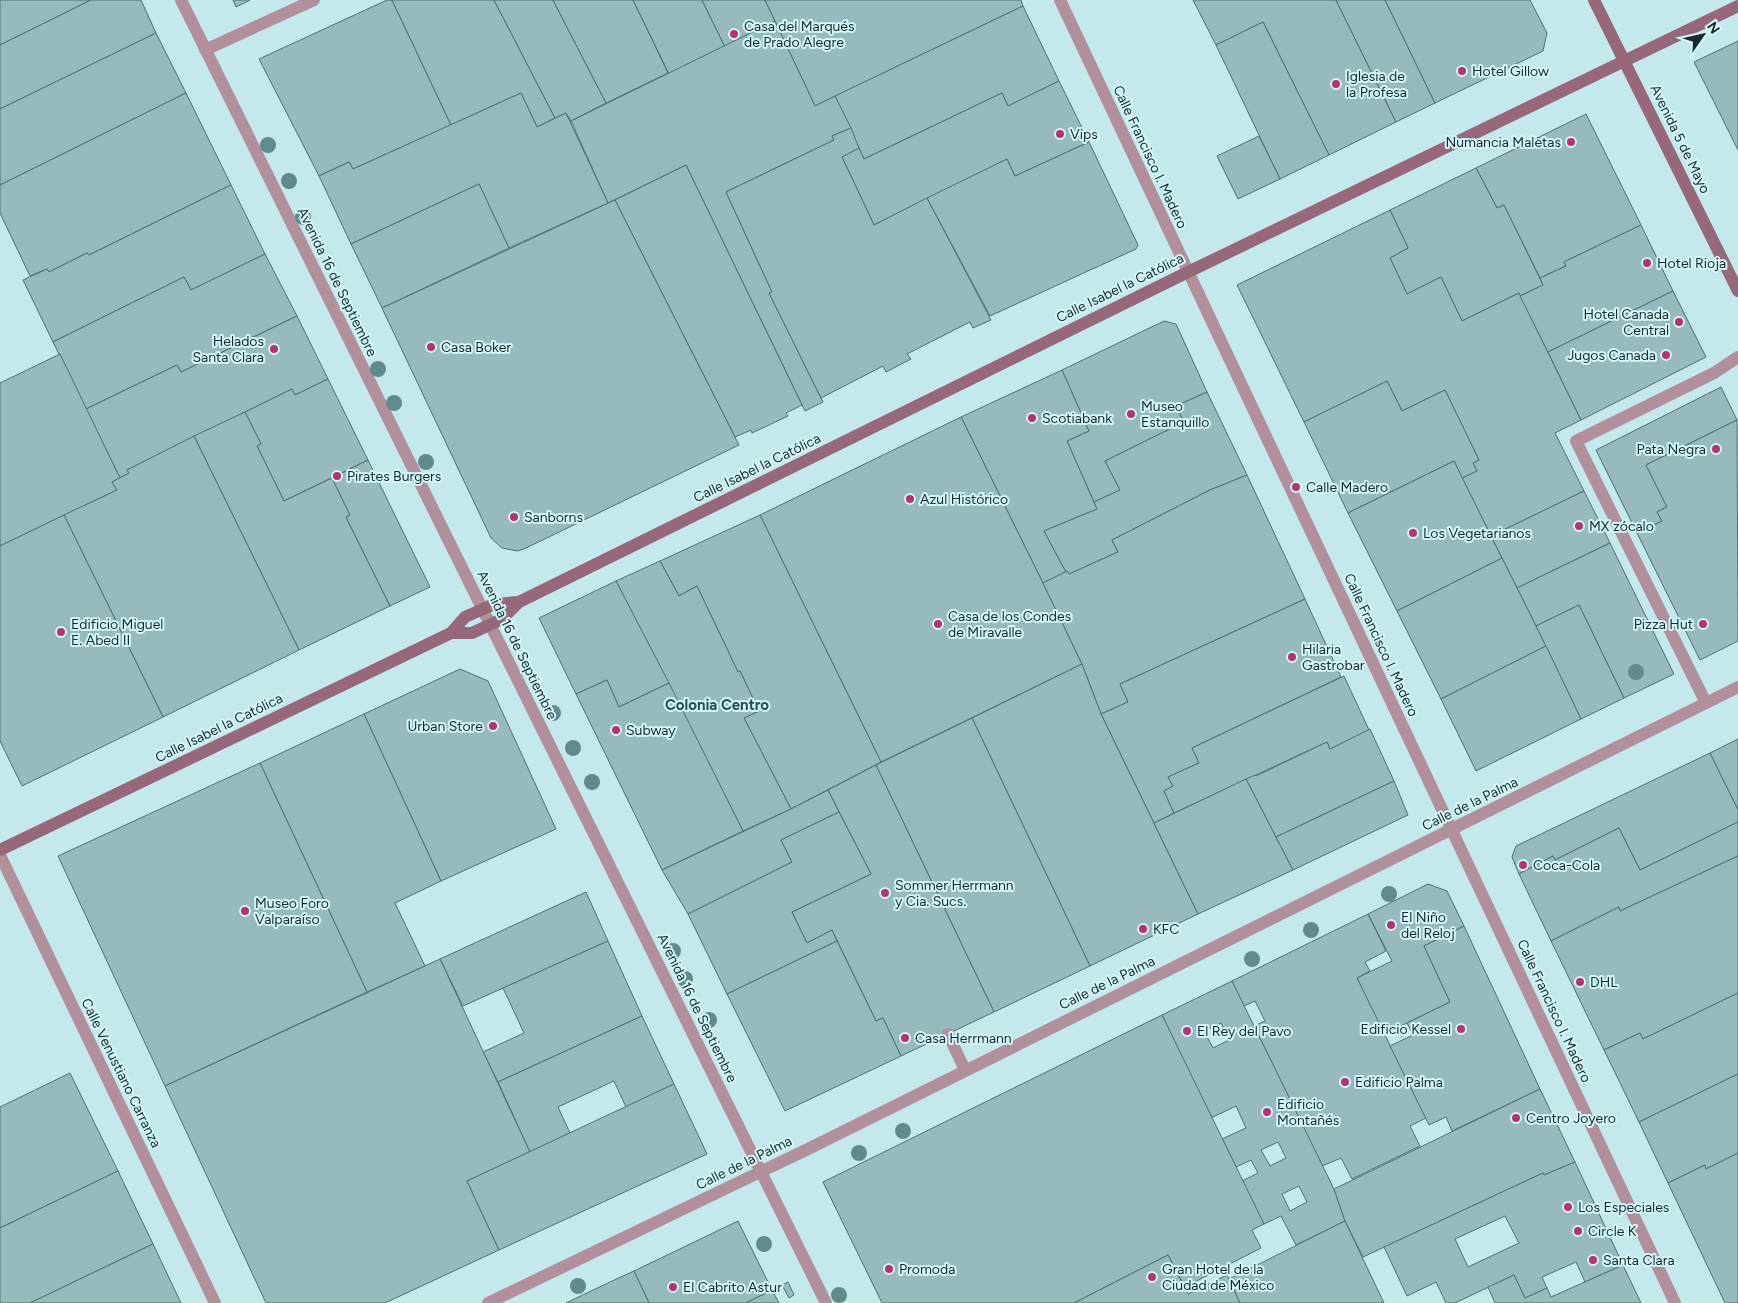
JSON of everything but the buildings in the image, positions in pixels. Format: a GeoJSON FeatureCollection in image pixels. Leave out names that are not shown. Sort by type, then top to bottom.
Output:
{"type":"FeatureCollection","features":[{"type":"Feature","properties":{"kind":"street","name":"Avenida 16 de Septiembre"},"geometry":{"type":"LineString","coordinates":[[181,0],[826,1303]]}},
{"type":"Feature","properties":{"kind":"street"},"geometry":{"type":"LineString","coordinates":[[205,50],[314,0]]}},
{"type":"Feature","properties":{"kind":"street","name":"Calle Francisco I. Madero"},"geometry":{"type":"LineString","coordinates":[[1060,0],[1675,1303]]}},
{"type":"Feature","properties":{"kind":"street","name":"Avenida 5 de Mayo"},"geometry":{"type":"LineString","coordinates":[[1594,0],[1738,291]]}},
{"type":"Feature","properties":{"kind":"street","name":"Calle Isabel la Católica"},"geometry":{"type":"LineString","coordinates":[[451,633],[472,633],[502,619],[519,602],[1188,272],[1738,6]]}},
{"type":"Feature","properties":{"kind":"street"},"geometry":{"type":"LineString","coordinates":[[1706,703],[1576,441],[1714,373],[1738,358]]}},
{"type":"Feature","properties":{"kind":"street","name":"Calle Isabel la Católica"},"geometry":{"type":"LineString","coordinates":[[0,850],[451,633],[466,617],[494,604],[519,602]]}},
{"type":"Feature","properties":{"kind":"street","name":"Calle de la Palma"},"geometry":{"type":"LineString","coordinates":[[488,1303],[761,1171],[1738,688]]}},
{"type":"Feature","properties":{"kind":"street","name":"Calle Venustiano Carranza"},"geometry":{"type":"LineString","coordinates":[[0,855],[215,1303]]}},
{"type":"Feature","properties":{"kind":"street"},"geometry":{"type":"LineString","coordinates":[[948,1034],[965,1070]]}},
{"type":"Feature","properties":{"kind":"place","name":"Casa del Marqués de Prado Alegre"},"geometry":{"type":"Point","coordinates":[734,34]}},
{"type":"Feature","properties":{"kind":"place","name":"Hotel Gillow"},"geometry":{"type":"Point","coordinates":[1462,71]}},
{"type":"Feature","properties":{"kind":"place","name":"Iglesia de la Profesa"},"geometry":{"type":"Point","coordinates":[1336,84]}},
{"type":"Feature","properties":{"kind":"place","name":"Vips"},"geometry":{"type":"Point","coordinates":[1060,134]}},
{"type":"Feature","properties":{"kind":"place","name":"Numancia Maletas"},"geometry":{"type":"Point","coordinates":[1571,142]}},
{"type":"Feature","properties":{"kind":"place","name":"Hotel Rioja"},"geometry":{"type":"Point","coordinates":[1647,263]}},
{"type":"Feature","properties":{"kind":"place","name":"Hotel Canada Central"},"geometry":{"type":"Point","coordinates":[1679,322]}},
{"type":"Feature","properties":{"kind":"place","name":"Casa Boker"},"geometry":{"type":"Point","coordinates":[431,347]}},
{"type":"Feature","properties":{"kind":"place","name":"Helados Santa Clara"},"geometry":{"type":"Point","coordinates":[274,349]}},
{"type":"Feature","properties":{"kind":"place","name":"Jugos Canada"},"geometry":{"type":"Point","coordinates":[1666,355]}},
{"type":"Feature","properties":{"kind":"place","name":"Museo Estanquillo"},"geometry":{"type":"Point","coordinates":[1131,414]}},
{"type":"Feature","properties":{"kind":"place","name":"Scotiabank"},"geometry":{"type":"Point","coordinates":[1032,418]}},
{"type":"Feature","properties":{"kind":"place","name":"Pata Negra"},"geometry":{"type":"Point","coordinates":[1716,449]}},
{"type":"Feature","properties":{"kind":"place","name":"Pirates Burgers"},"geometry":{"type":"Point","coordinates":[337,476]}},
{"type":"Feature","properties":{"kind":"place","name":"Calle Madero"},"geometry":{"type":"Point","coordinates":[1296,487]}},
{"type":"Feature","properties":{"kind":"place","name":"Azul Histórico"},"geometry":{"type":"Point","coordinates":[910,499]}},
{"type":"Feature","properties":{"kind":"place","name":"Sanborns"},"geometry":{"type":"Point","coordinates":[514,517]}},
{"type":"Feature","properties":{"kind":"place","name":"MX zócalo"},"geometry":{"type":"Point","coordinates":[1579,526]}},
{"type":"Feature","properties":{"kind":"place","name":"Los Vegetarianos"},"geometry":{"type":"Point","coordinates":[1413,533]}},
{"type":"Feature","properties":{"kind":"place","name":"Casa de los Condes de Miravalle"},"geometry":{"type":"Point","coordinates":[938,624]}},
{"type":"Feature","properties":{"kind":"place","name":"Pizza Hut"},"geometry":{"type":"Point","coordinates":[1703,624]}},
{"type":"Feature","properties":{"kind":"place","name":"Edificio Miguel E. Abed II"},"geometry":{"type":"Point","coordinates":[61,632]}},
{"type":"Feature","properties":{"kind":"place","name":"Hilaria Gastrobar"},"geometry":{"type":"Point","coordinates":[1292,657]}},
{"type":"Feature","properties":{"kind":"place","name":"Urban Store"},"geometry":{"type":"Point","coordinates":[493,726]}},
{"type":"Feature","properties":{"kind":"place","name":"Subway"},"geometry":{"type":"Point","coordinates":[616,730]}},
{"type":"Feature","properties":{"kind":"place","name":"Coca-Cola"},"geometry":{"type":"Point","coordinates":[1523,865]}},
{"type":"Feature","properties":{"kind":"place","name":"Sommer Herrmann y Cia. Sucs."},"geometry":{"type":"Point","coordinates":[885,893]}},
{"type":"Feature","properties":{"kind":"place","name":"Museo Foro Valparaíso"},"geometry":{"type":"Point","coordinates":[245,911]}},
{"type":"Feature","properties":{"kind":"place","name":"El Niño del Reloj"},"geometry":{"type":"Point","coordinates":[1391,925]}},
{"type":"Feature","properties":{"kind":"place","name":"KFC"},"geometry":{"type":"Point","coordinates":[1143,929]}},
{"type":"Feature","properties":{"kind":"place","name":"DHL"},"geometry":{"type":"Point","coordinates":[1580,982]}},
{"type":"Feature","properties":{"kind":"place","name":"Edificio Kessel"},"geometry":{"type":"Point","coordinates":[1461,1029]}},
{"type":"Feature","properties":{"kind":"place","name":"El Rey del Pavo"},"geometry":{"type":"Point","coordinates":[1187,1031]}},
{"type":"Feature","properties":{"kind":"place","name":"Casa Herrmann"},"geometry":{"type":"Point","coordinates":[905,1038]}},
{"type":"Feature","properties":{"kind":"place","name":"Edificio Palma"},"geometry":{"type":"Point","coordinates":[1345,1082]}},
{"type":"Feature","properties":{"kind":"place","name":"Edificio Montañés"},"geometry":{"type":"Point","coordinates":[1267,1112]}},
{"type":"Feature","properties":{"kind":"place","name":"Centro Joyero"},"geometry":{"type":"Point","coordinates":[1516,1118]}},
{"type":"Feature","properties":{"kind":"place","name":"Los Especiales"},"geometry":{"type":"Point","coordinates":[1568,1207]}},
{"type":"Feature","properties":{"kind":"place","name":"Circle K"},"geometry":{"type":"Point","coordinates":[1578,1231]}},
{"type":"Feature","properties":{"kind":"place","name":"Santa Clara"},"geometry":{"type":"Point","coordinates":[1593,1260]}},
{"type":"Feature","properties":{"kind":"place","name":"Promoda"},"geometry":{"type":"Point","coordinates":[889,1269]}},
{"type":"Feature","properties":{"kind":"place","name":"Gran Hotel de la Ciudad de México"},"geometry":{"type":"Point","coordinates":[1152,1277]}},
{"type":"Feature","properties":{"kind":"place","name":"El Cabrito Astur"},"geometry":{"type":"Point","coordinates":[673,1287]}},
{"type":"Feature","properties":{"kind":"district","name":"Colonia Centro"},"geometry":{"type":"Point","coordinates":[717,705]}}]}
